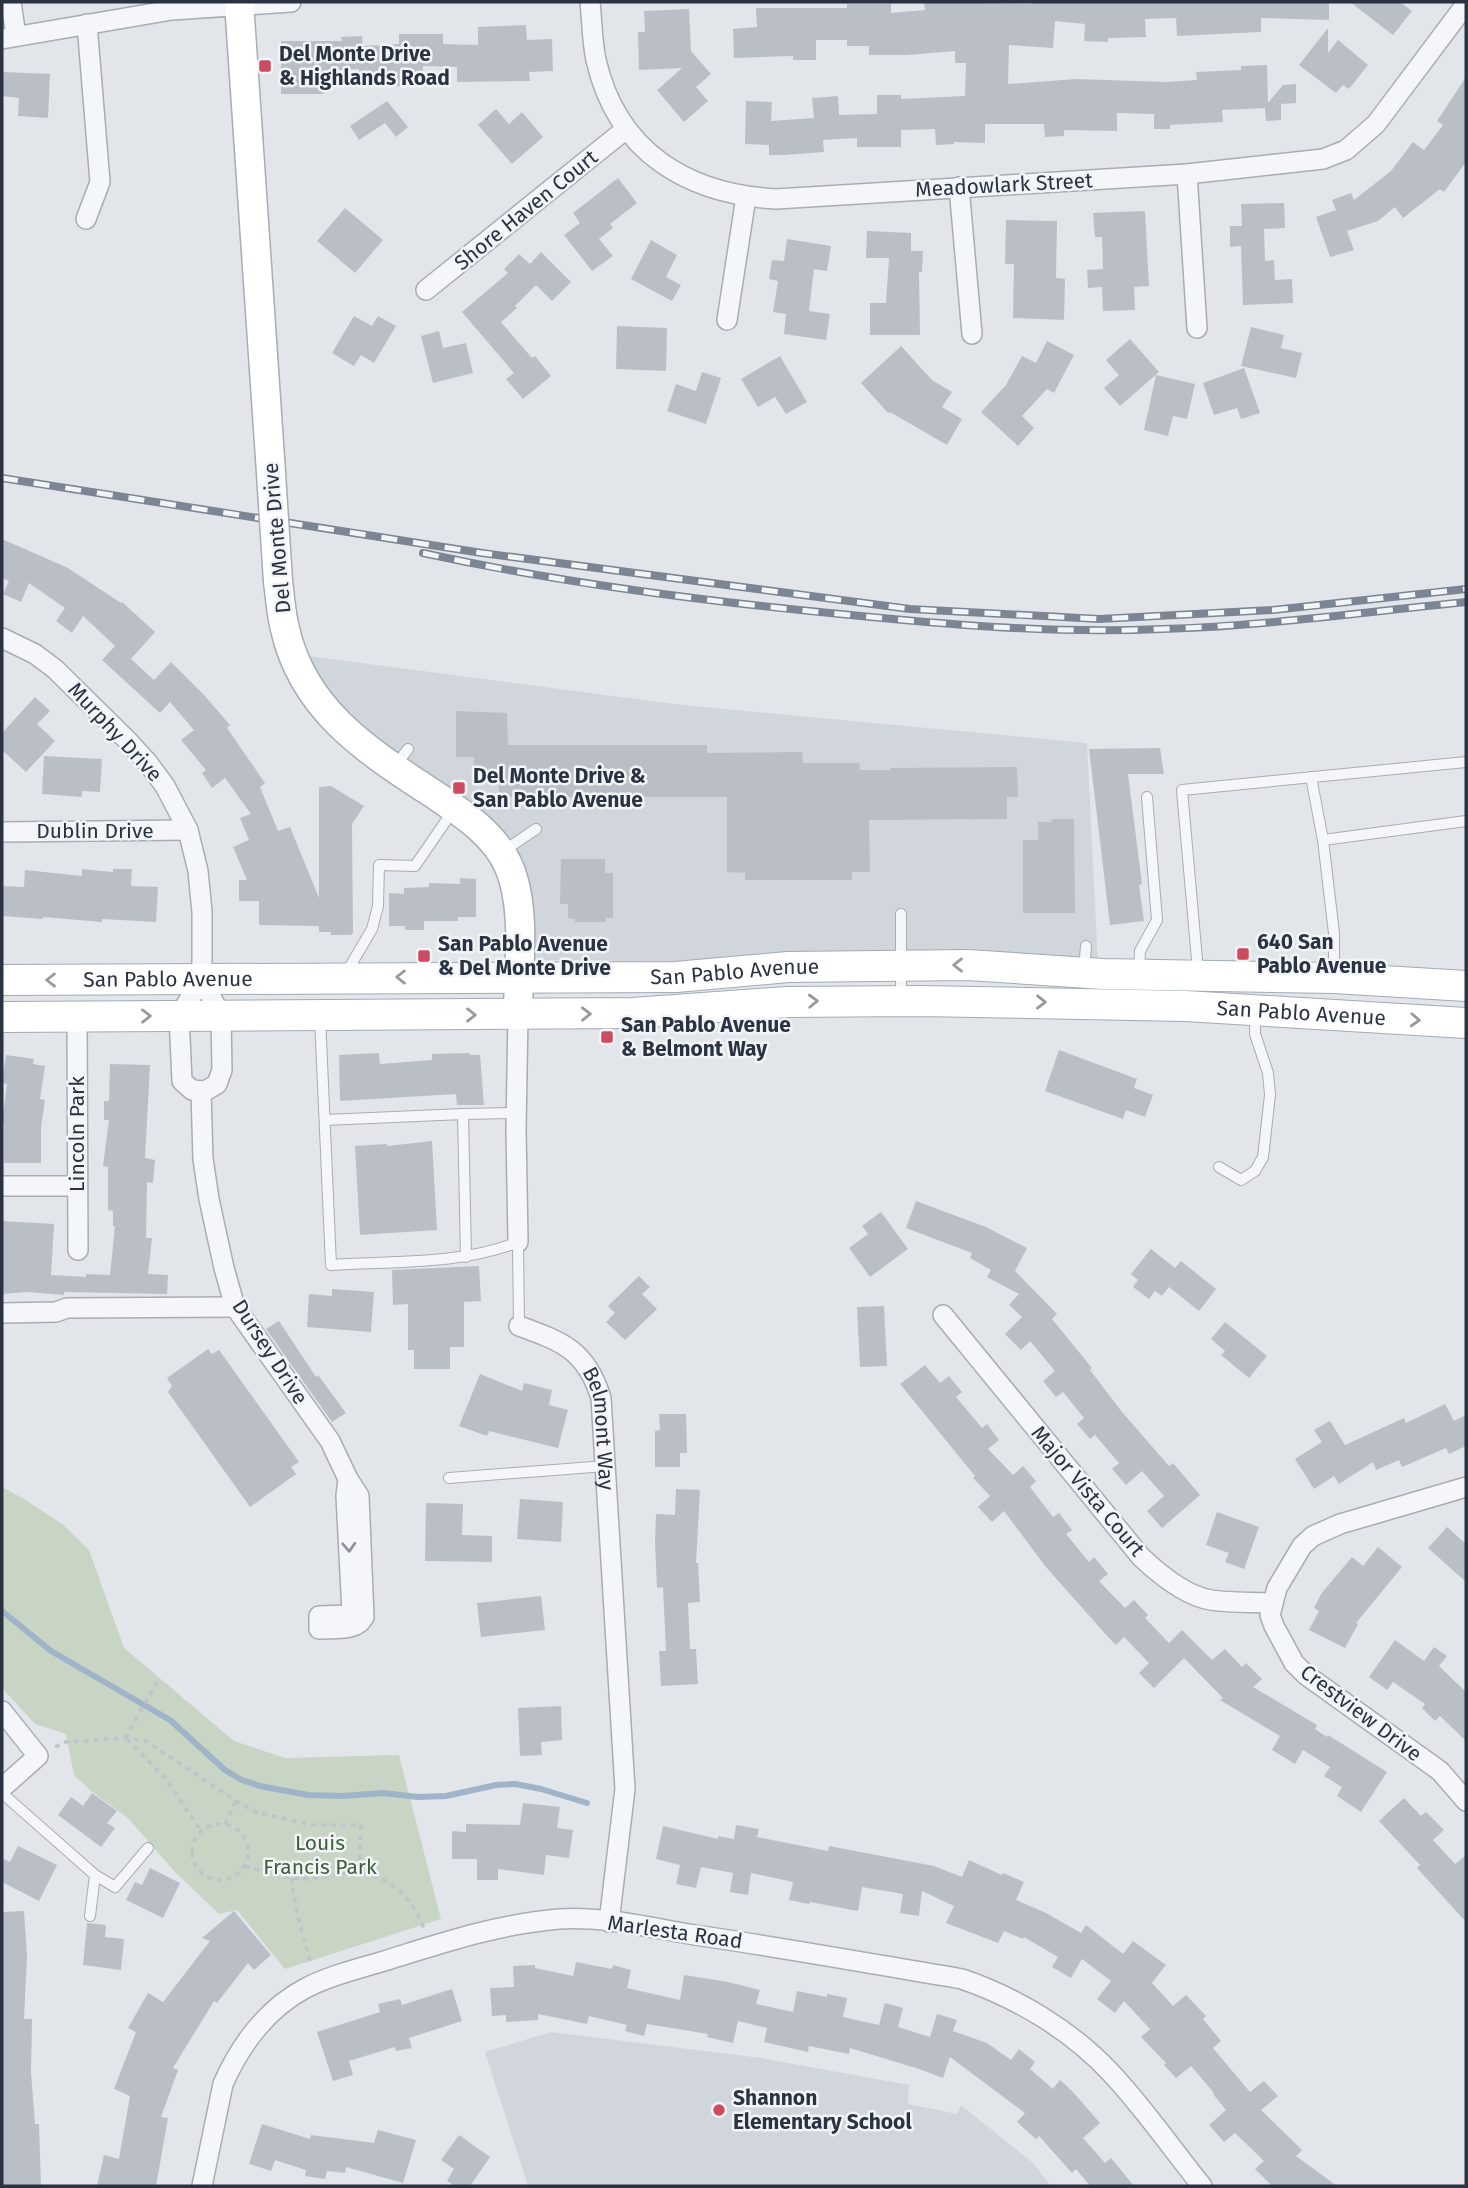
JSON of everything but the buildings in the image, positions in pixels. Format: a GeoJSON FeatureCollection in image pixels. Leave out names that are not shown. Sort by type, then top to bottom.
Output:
{"type":"FeatureCollection","features":[{"type":"Feature","properties":{"kind":"main road","name":"San Pablo Avenue"},"geometry":{"type":"LineString","coordinates":[[2,980],[676,977],[788,967],[997,966],[1085,960],[1139,974],[1334,978],[1466,986]]}},
{"type":"Feature","properties":{"kind":"main road","name":"San Pablo Avenue"},"geometry":{"type":"LineString","coordinates":[[2,1017],[518,1015],[676,1011],[798,1002],[901,1001],[1099,1003],[1466,1023]]}},
{"type":"Feature","properties":{"kind":"street"},"geometry":{"type":"LineString","coordinates":[[11,2],[9,37],[172,10],[291,2]]}},
{"type":"Feature","properties":{"kind":"street","name":"Meadowlark Street"},"geometry":{"type":"LineString","coordinates":[[590,2],[596,60],[613,108],[642,147],[682,176],[715,190],[746,197],[776,199],[1187,174],[1323,159],[1346,150],[1377,124],[1466,4]]}},
{"type":"Feature","properties":{"kind":"street","name":"Del Monte Drive"},"geometry":{"type":"LineString","coordinates":[[240,4],[278,581],[285,630],[295,660],[310,689],[336,723],[364,747],[401,759],[481,829],[501,852],[510,868],[517,894],[520,933],[518,977]]}},
{"type":"Feature","properties":{"kind":"street"},"geometry":{"type":"LineString","coordinates":[[86,219],[100,182],[87,24]]}},
{"type":"Feature","properties":{"kind":"street","name":"Shore Haven Court"},"geometry":{"type":"LineString","coordinates":[[426,290],[626,129]]}},
{"type":"Feature","properties":{"kind":"street"},"geometry":{"type":"LineString","coordinates":[[1187,174],[1197,328]]}},
{"type":"Feature","properties":{"kind":"street"},"geometry":{"type":"LineString","coordinates":[[959,187],[972,334]]}},
{"type":"Feature","properties":{"kind":"street"},"geometry":{"type":"LineString","coordinates":[[727,320],[746,197]]}},
{"type":"Feature","properties":{"kind":"street","name":"Murphy Drive"},"geometry":{"type":"LineString","coordinates":[[2,638],[35,654],[55,669],[138,752],[172,798],[188,830],[200,881],[202,979]]}},
{"type":"Feature","properties":{"kind":"street","name":"Dublin Drive"},"geometry":{"type":"LineString","coordinates":[[2,832],[188,830]]}},
{"type":"Feature","properties":{"kind":"street","name":"Belmont Way"},"geometry":{"type":"LineString","coordinates":[[517,1242],[518,977]]}},
{"type":"Feature","properties":{"kind":"street"},"geometry":{"type":"LineString","coordinates":[[202,979],[220,1016],[221,1075],[214,1087],[201,1092],[188,1088],[182,1081],[179,1016],[202,979]]}},
{"type":"Feature","properties":{"kind":"street","name":"Lincoln Park"},"geometry":{"type":"LineString","coordinates":[[78,1017],[78,1250]]}},
{"type":"Feature","properties":{"kind":"street","name":"Dursey Drive"},"geometry":{"type":"LineString","coordinates":[[201,1092],[209,1199],[235,1307],[330,1441],[359,1496],[363,1617],[355,1627],[320,1629],[319,1616],[348,1615],[353,1610],[346,1496],[348,1479]]}},
{"type":"Feature","properties":{"kind":"street"},"geometry":{"type":"LineString","coordinates":[[2,1186],[77,1186]]}},
{"type":"Feature","properties":{"kind":"street"},"geometry":{"type":"LineString","coordinates":[[2,1301],[56,1301],[67,1308]]}},
{"type":"Feature","properties":{"kind":"street"},"geometry":{"type":"LineString","coordinates":[[2,1312],[55,1312],[67,1308],[235,1307]]}},
{"type":"Feature","properties":{"kind":"street","name":"Major Vista Court"},"geometry":{"type":"LineString","coordinates":[[943,1315],[1141,1557],[1156,1571],[1208,1600],[1272,1603]]}},
{"type":"Feature","properties":{"kind":"street","name":"Belmont Way"},"geometry":{"type":"LineString","coordinates":[[519,1326],[559,1340],[575,1353],[596,1382],[601,1398],[625,1789],[608,1922]]}},
{"type":"Feature","properties":{"kind":"street"},"geometry":{"type":"LineString","coordinates":[[1272,1603],[1277,1588],[1302,1546],[1312,1536],[1340,1524],[1466,1487]]}},
{"type":"Feature","properties":{"kind":"street","name":"Crestview Drive"},"geometry":{"type":"LineString","coordinates":[[1272,1603],[1270,1615],[1274,1626],[1294,1662],[1306,1675],[1440,1771],[1466,1801]]}},
{"type":"Feature","properties":{"kind":"street"},"geometry":{"type":"LineString","coordinates":[[2,1711],[37,1756],[2,1790]]}},
{"type":"Feature","properties":{"kind":"street","name":"Marlesta Road"},"geometry":{"type":"LineString","coordinates":[[202,2186],[223,2084],[248,2039],[292,1996],[316,1983],[430,1946],[511,1924],[562,1919],[608,1922],[773,1947],[962,1979],[992,1990],[1042,2017],[1109,2071],[1202,2186]]}},
{"type":"Feature","properties":{"kind":"lane"},"geometry":{"type":"LineString","coordinates":[[1199,975],[1182,790],[1466,762]]}},
{"type":"Feature","properties":{"kind":"lane"},"geometry":{"type":"LineString","coordinates":[[1311,777],[1323,841],[1334,933],[1334,978]]}},
{"type":"Feature","properties":{"kind":"lane"},"geometry":{"type":"LineString","coordinates":[[1139,974],[1140,951],[1157,920],[1147,797]]}},
{"type":"Feature","properties":{"kind":"lane"},"geometry":{"type":"LineString","coordinates":[[344,978],[372,929],[378,906],[379,865],[415,866],[454,808]]}},
{"type":"Feature","properties":{"kind":"lane"},"geometry":{"type":"LineString","coordinates":[[1323,841],[1466,821]]}},
{"type":"Feature","properties":{"kind":"lane"},"geometry":{"type":"LineString","coordinates":[[501,852],[536,829]]}},
{"type":"Feature","properties":{"kind":"lane"},"geometry":{"type":"LineString","coordinates":[[901,914],[901,1001]]}},
{"type":"Feature","properties":{"kind":"lane"},"geometry":{"type":"LineString","coordinates":[[1219,1167],[1241,1180],[1255,1171],[1263,1157],[1270,1087],[1255,1034],[1255,1010]]}},
{"type":"Feature","properties":{"kind":"lane"},"geometry":{"type":"LineString","coordinates":[[320,1016],[331,1265],[466,1257],[517,1242]]}},
{"type":"Feature","properties":{"kind":"lane"},"geometry":{"type":"LineString","coordinates":[[325,1120],[516,1113]]}},
{"type":"Feature","properties":{"kind":"lane"},"geometry":{"type":"LineString","coordinates":[[463,1114],[466,1257]]}},
{"type":"Feature","properties":{"kind":"lane","name":"Belmont Way"},"geometry":{"type":"LineString","coordinates":[[517,1242],[519,1326]]}},
{"type":"Feature","properties":{"kind":"lane"},"geometry":{"type":"LineString","coordinates":[[449,1478],[606,1466]]}},
{"type":"Feature","properties":{"kind":"lane"},"geometry":{"type":"LineString","coordinates":[[2,1790],[96,1875],[115,1887],[148,1848]]}},
{"type":"Feature","properties":{"kind":"lane"},"geometry":{"type":"LineString","coordinates":[[90,1916],[96,1875]]}},
{"type":"Feature","properties":{"kind":"path"},"geometry":{"type":"LineString","coordinates":[[125,1738],[156,1682]]}},
{"type":"Feature","properties":{"kind":"path"},"geometry":{"type":"LineString","coordinates":[[125,1738],[165,1778],[201,1831]]}},
{"type":"Feature","properties":{"kind":"path"},"geometry":{"type":"LineString","coordinates":[[37,1756],[65,1742],[125,1738],[146,1741],[256,1812],[312,1825],[361,1825],[359,1874]]}},
{"type":"Feature","properties":{"kind":"path"},"geometry":{"type":"LineString","coordinates":[[225,1824],[236,1801]]}},
{"type":"Feature","properties":{"kind":"path"},"geometry":{"type":"LineString","coordinates":[[225,1824],[236,1828],[247,1843],[249,1853],[245,1866],[234,1877],[215,1881],[198,1870],[191,1852],[201,1831],[211,1825],[225,1824]]}},
{"type":"Feature","properties":{"kind":"path"},"geometry":{"type":"LineString","coordinates":[[245,1866],[292,1878],[306,1879],[349,1873],[388,1882],[404,1893],[415,1907],[430,1946]]}},
{"type":"Feature","properties":{"kind":"path"},"geometry":{"type":"LineString","coordinates":[[292,1878],[293,1894],[316,1983]]}},
{"type":"Feature","properties":{"kind":"shaded area"},"geometry":{"type":"Polygon","coordinates":[[[308,656],[682,705],[1087,743],[1098,965],[529,960],[527,874],[491,825],[359,734],[323,695],[308,656]]]}},
{"type":"Feature","properties":{"kind":"shaded area","name":"Shannon Elementary School"},"geometry":{"type":"Polygon","coordinates":[[[551,2032],[761,2058],[909,2085],[908,2104],[957,2114],[961,2105],[1033,2163],[1051,2186],[528,2186],[485,2052],[551,2032]]]}},
{"type":"Feature","properties":{"kind":"green space","name":"Louis Francis Park"},"geometry":{"type":"Polygon","coordinates":[[[2,1487],[62,1524],[89,1550],[124,1648],[234,1741],[285,1758],[399,1755],[441,1919],[285,1969],[237,1910],[219,1914],[175,1872],[128,1818],[74,1775],[66,1734],[35,1724],[2,1688],[2,1487]]]}},
{"type":"Feature","properties":{"kind":"waterway"},"geometry":{"type":"LineString","coordinates":[[2,1611],[51,1651],[170,1720],[225,1770],[260,1786],[308,1795],[383,1793],[418,1797],[446,1796],[496,1785],[515,1784],[587,1803]]}},
{"type":"Feature","properties":{"kind":"railway"},"geometry":{"type":"LineString","coordinates":[[2,478],[482,553],[910,609],[1099,619],[1273,610],[1466,589]]}},
{"type":"Feature","properties":{"kind":"railway"},"geometry":{"type":"LineString","coordinates":[[423,553],[524,573],[676,596],[871,617],[1037,629],[1200,627],[1276,622],[1466,602]]}},
{"type":"Feature","properties":{"kind":"place","name":"Del Monte Drive & Highlands Road"},"geometry":{"type":"Point","coordinates":[265,66]}},
{"type":"Feature","properties":{"kind":"place","name":"Del Monte Drive & San Pablo Avenue"},"geometry":{"type":"Point","coordinates":[459,788]}},
{"type":"Feature","properties":{"kind":"place","name":"640 San Pablo Avenue"},"geometry":{"type":"Point","coordinates":[1243,954]}},
{"type":"Feature","properties":{"kind":"place","name":"San Pablo Avenue & Del Monte Drive"},"geometry":{"type":"Point","coordinates":[424,956]}},
{"type":"Feature","properties":{"kind":"place","name":"San Pablo Avenue & Belmont Way"},"geometry":{"type":"Point","coordinates":[607,1037]}},
{"type":"Feature","properties":{"kind":"place","name":"Shannon Elementary School"},"geometry":{"type":"Point","coordinates":[719,2110]}}]}
